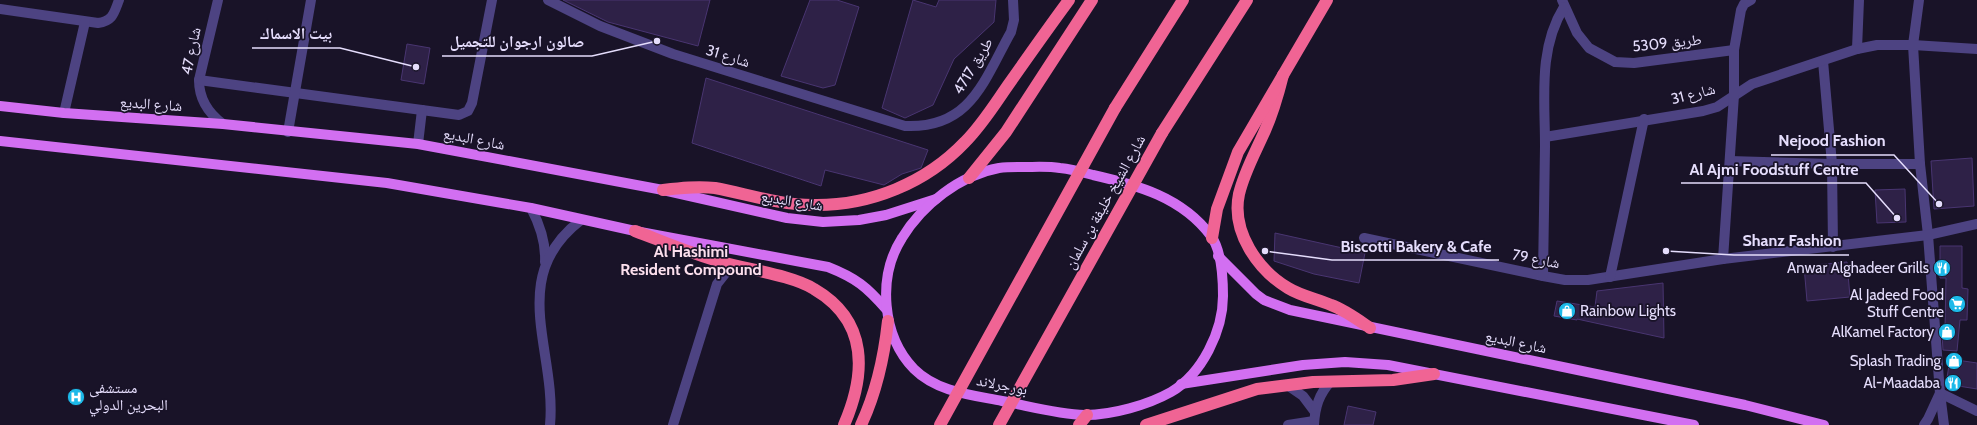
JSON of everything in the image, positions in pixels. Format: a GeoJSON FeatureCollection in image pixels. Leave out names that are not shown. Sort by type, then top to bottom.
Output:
{"type":"FeatureCollection","features":[{"type":"Feature","properties":{"kind":"highway"},"geometry":{"type":"LineString","coordinates":[[663,190],[699,187],[714,188],[786,203],[813,205],[837,204],[859,200],[884,194],[907,185],[948,158],[965,142],[983,121],[1069,0]]}},
{"type":"Feature","properties":{"kind":"highway"},"geometry":{"type":"LineString","coordinates":[[969,178],[1006,132],[1092,0]]}},
{"type":"Feature","properties":{"kind":"highway"},"geometry":{"type":"LineString","coordinates":[[940,425],[1115,108],[1183,0]]}},
{"type":"Feature","properties":{"kind":"highway","name":"شارع الشيخ خليفة بن سلمان"},"geometry":{"type":"LineString","coordinates":[[1000,425],[1162,133],[1247,0]]}},
{"type":"Feature","properties":{"kind":"highway"},"geometry":{"type":"LineString","coordinates":[[1212,238],[1217,209],[1238,152],[1327,0]]}},
{"type":"Feature","properties":{"kind":"highway"},"geometry":{"type":"LineString","coordinates":[[1283,75],[1271,115],[1245,175],[1239,196],[1239,218],[1245,240],[1256,260],[1271,277],[1290,289],[1351,314],[1370,328]]}},
{"type":"Feature","properties":{"kind":"highway"},"geometry":{"type":"LineString","coordinates":[[635,231],[716,261],[790,280],[814,288],[829,300],[843,315],[852,331],[859,349],[860,367],[857,388],[844,425]]}},
{"type":"Feature","properties":{"kind":"highway"},"geometry":{"type":"LineString","coordinates":[[861,425],[877,388],[882,367],[888,321]]}},
{"type":"Feature","properties":{"kind":"highway"},"geometry":{"type":"LineString","coordinates":[[1146,425],[1257,389],[1331,381],[1392,380],[1434,374]]}},
{"type":"Feature","properties":{"kind":"highway"},"geometry":{"type":"LineString","coordinates":[[1079,425],[1087,415]]}},
{"type":"Feature","properties":{"kind":"main road","name":"شارع البديع"},"geometry":{"type":"LineString","coordinates":[[0,106],[64,113],[223,124],[288,132],[418,144],[663,190],[787,218],[823,222],[859,220],[886,215],[936,199]]}},
{"type":"Feature","properties":{"kind":"main road"},"geometry":{"type":"LineString","coordinates":[[0,141],[387,183],[531,208],[635,231],[828,267],[850,277],[867,288],[886,309]]}},
{"type":"Feature","properties":{"kind":"main road","name":"بورجرلاند"},"geometry":{"type":"LineString","coordinates":[[1023,166],[1060,168],[1111,179],[1150,190],[1175,204],[1194,219],[1212,238],[1218,256],[1223,296],[1221,316],[1216,336],[1207,354],[1195,370],[1172,392],[1139,406],[1110,413],[1087,415],[1064,413],[950,390],[932,382],[914,369],[896,341],[888,321],[886,309],[888,274],[898,243],[919,214],[936,199],[969,178],[998,168],[1023,166]]}},
{"type":"Feature","properties":{"kind":"main road","name":"شارع البديع"},"geometry":{"type":"LineString","coordinates":[[1218,256],[1248,288],[1264,300],[1290,310],[1370,328],[1745,405],[1824,425]]}},
{"type":"Feature","properties":{"kind":"main road"},"geometry":{"type":"LineString","coordinates":[[1180,384],[1277,368],[1344,362],[1388,365],[1694,425]]}},
{"type":"Feature","properties":{"kind":"street"},"geometry":{"type":"LineString","coordinates":[[0,10],[98,23],[108,22],[114,14],[119,0]]}},
{"type":"Feature","properties":{"kind":"street","name":"شارع 47"},"geometry":{"type":"LineString","coordinates":[[218,0],[199,80],[199,89],[205,105],[213,116],[223,124]]}},
{"type":"Feature","properties":{"kind":"street"},"geometry":{"type":"LineString","coordinates":[[288,132],[293,94],[311,0]]}},
{"type":"Feature","properties":{"kind":"street"},"geometry":{"type":"LineString","coordinates":[[199,80],[293,94],[459,115],[468,111],[471,107],[492,0]]}},
{"type":"Feature","properties":{"kind":"street","name":"شارع 31"},"geometry":{"type":"LineString","coordinates":[[548,0],[600,26],[673,54],[905,126]]}},
{"type":"Feature","properties":{"kind":"street","name":"طريق 4717"},"geometry":{"type":"LineString","coordinates":[[905,126],[919,127],[939,122],[958,113],[968,104],[977,93],[1010,32],[1014,20],[1013,0]]}},
{"type":"Feature","properties":{"kind":"street"},"geometry":{"type":"LineString","coordinates":[[1723,260],[1734,95],[1734,50],[1741,10],[1744,4],[1751,0]]}},
{"type":"Feature","properties":{"kind":"street"},"geometry":{"type":"LineString","coordinates":[[1857,49],[1858,0]]}},
{"type":"Feature","properties":{"kind":"street"},"geometry":{"type":"LineString","coordinates":[[1919,0],[1914,45],[1920,164],[1928,235],[1940,392],[1944,425]]}},
{"type":"Feature","properties":{"kind":"street"},"geometry":{"type":"LineString","coordinates":[[1543,276],[1545,137],[1543,87],[1546,54],[1563,3]]}},
{"type":"Feature","properties":{"kind":"street","name":"طريق 5309"},"geometry":{"type":"LineString","coordinates":[[1563,3],[1577,33],[1589,48],[1615,62],[1634,63],[1734,50]]}},
{"type":"Feature","properties":{"kind":"street"},"geometry":{"type":"LineString","coordinates":[[64,113],[85,22]]}},
{"type":"Feature","properties":{"kind":"street","name":"شارع 31"},"geometry":{"type":"LineString","coordinates":[[1545,137],[1703,111],[1717,107],[1752,84],[1857,49],[1877,45],[1914,45],[1977,49]]}},
{"type":"Feature","properties":{"kind":"street"},"geometry":{"type":"LineString","coordinates":[[1823,61],[1832,164],[1833,246]]}},
{"type":"Feature","properties":{"kind":"street"},"geometry":{"type":"LineString","coordinates":[[418,144],[422,110]]}},
{"type":"Feature","properties":{"kind":"street"},"geometry":{"type":"LineString","coordinates":[[1610,277],[1644,120]]}},
{"type":"Feature","properties":{"kind":"street"},"geometry":{"type":"LineString","coordinates":[[1730,161],[1832,164],[1920,164]]}},
{"type":"Feature","properties":{"kind":"street"},"geometry":{"type":"LineString","coordinates":[[531,208],[539,223],[544,239],[545,266]]}},
{"type":"Feature","properties":{"kind":"street"},"geometry":{"type":"LineString","coordinates":[[550,425],[552,406],[539,308],[540,287],[550,253],[558,241],[581,220]]}},
{"type":"Feature","properties":{"kind":"street","name":"شارع 79"},"geometry":{"type":"LineString","coordinates":[[1364,238],[1543,276],[1566,280],[1588,280],[1723,260],[1928,235],[1977,224]]}},
{"type":"Feature","properties":{"kind":"street"},"geometry":{"type":"LineString","coordinates":[[673,425],[718,281],[716,261]]}},
{"type":"Feature","properties":{"kind":"street"},"geometry":{"type":"LineString","coordinates":[[718,281],[732,265]]}},
{"type":"Feature","properties":{"kind":"street"},"geometry":{"type":"LineString","coordinates":[[1314,419],[1321,395],[1331,381]]}},
{"type":"Feature","properties":{"kind":"street"},"geometry":{"type":"LineString","coordinates":[[1287,385],[1303,396],[1314,419]]}},
{"type":"Feature","properties":{"kind":"street"},"geometry":{"type":"LineString","coordinates":[[1940,392],[1977,411]]}},
{"type":"Feature","properties":{"kind":"street"},"geometry":{"type":"LineString","coordinates":[[1924,425],[1940,392]]}},
{"type":"Feature","properties":{"kind":"street"},"geometry":{"type":"LineString","coordinates":[[1288,425],[1314,419]]}},
{"type":"Feature","properties":{"kind":"building"},"geometry":{"type":"Polygon","coordinates":[[[563,0],[710,0],[698,46],[608,22],[563,0]]]}},
{"type":"Feature","properties":{"kind":"building"},"geometry":{"type":"Polygon","coordinates":[[[810,0],[837,0],[859,7],[835,85],[823,88],[781,76],[810,0]]]}},
{"type":"Feature","properties":{"kind":"building"},"geometry":{"type":"Polygon","coordinates":[[[913,0],[936,7],[939,0],[996,0],[994,22],[954,59],[933,105],[905,118],[882,108],[913,0]]]}},
{"type":"Feature","properties":{"kind":"building"},"geometry":{"type":"Polygon","coordinates":[[[407,44],[430,48],[424,84],[401,80],[407,44]]]}},
{"type":"Feature","properties":{"kind":"building"},"geometry":{"type":"Polygon","coordinates":[[[706,78],[928,150],[921,168],[902,174],[884,185],[825,170],[821,186],[692,143],[706,78]]]}},
{"type":"Feature","properties":{"kind":"building"},"geometry":{"type":"Polygon","coordinates":[[[1972,158],[1974,206],[1934,209],[1931,161],[1972,158]]]}},
{"type":"Feature","properties":{"kind":"building"},"geometry":{"type":"Polygon","coordinates":[[[1905,189],[1906,222],[1877,223],[1875,190],[1905,189]]]}},
{"type":"Feature","properties":{"kind":"building"},"geometry":{"type":"Polygon","coordinates":[[[1275,233],[1365,253],[1359,283],[1314,274],[1274,261],[1275,233]]]}},
{"type":"Feature","properties":{"kind":"building"},"geometry":{"type":"Polygon","coordinates":[[[1940,246],[1962,246],[1962,288],[1968,289],[1967,320],[1960,320],[1957,351],[1943,350],[1942,335],[1943,328],[1945,328],[1946,278],[1940,278],[1940,246]]]}},
{"type":"Feature","properties":{"kind":"building"},"geometry":{"type":"Polygon","coordinates":[[[1847,262],[1850,297],[1807,301],[1804,266],[1847,262]]]}},
{"type":"Feature","properties":{"kind":"building"},"geometry":{"type":"Polygon","coordinates":[[[1663,283],[1664,338],[1577,319],[1554,316],[1557,301],[1595,307],[1597,291],[1663,283]]]}},
{"type":"Feature","properties":{"kind":"building"},"geometry":{"type":"Polygon","coordinates":[[[1950,359],[1977,363],[1977,389],[1946,384],[1950,359]]]}},
{"type":"Feature","properties":{"kind":"building"},"geometry":{"type":"Polygon","coordinates":[[[1348,406],[1376,412],[1373,425],[1344,425],[1348,406]]]}},
{"type":"Feature","properties":{"kind":"place","name":"صالون ارجوان للتجميل"},"geometry":{"type":"Point","coordinates":[657,41]}},
{"type":"Feature","properties":{"kind":"place","name":"بيت الاسماك"},"geometry":{"type":"Point","coordinates":[416,67]}},
{"type":"Feature","properties":{"kind":"place","name":"Nejood Fashion"},"geometry":{"type":"Point","coordinates":[1939,204]}},
{"type":"Feature","properties":{"kind":"place","name":"Al Ajmi Foodstuff Centre"},"geometry":{"type":"Point","coordinates":[1897,218]}},
{"type":"Feature","properties":{"kind":"place","name":"Biscotti Bakery & Cafe"},"geometry":{"type":"Point","coordinates":[1265,251]}},
{"type":"Feature","properties":{"kind":"place","name":"Shanz Fashion"},"geometry":{"type":"Point","coordinates":[1666,251]}},
{"type":"Feature","properties":{"kind":"place","name":"Anwar Alghadeer Grills"},"geometry":{"type":"Point","coordinates":[1942,268]}},
{"type":"Feature","properties":{"kind":"place","name":"Al Jadeed Food Stuff Centre"},"geometry":{"type":"Point","coordinates":[1957,304]}},
{"type":"Feature","properties":{"kind":"place","name":"Rainbow Lights"},"geometry":{"type":"Point","coordinates":[1567,311]}},
{"type":"Feature","properties":{"kind":"place","name":"AlKamel Factory"},"geometry":{"type":"Point","coordinates":[1947,332]}},
{"type":"Feature","properties":{"kind":"place","name":"Splash Trading"},"geometry":{"type":"Point","coordinates":[1954,361]}},
{"type":"Feature","properties":{"kind":"place","name":"Al-Maadaba"},"geometry":{"type":"Point","coordinates":[1953,383]}},
{"type":"Feature","properties":{"kind":"place","name":"مستشفى البحرين الدولي"},"geometry":{"type":"Point","coordinates":[76,397]}},
{"type":"Feature","properties":{"kind":"district","name":"Al Hashimi Resident Compound"},"geometry":{"type":"Point","coordinates":[691,260]}}]}
